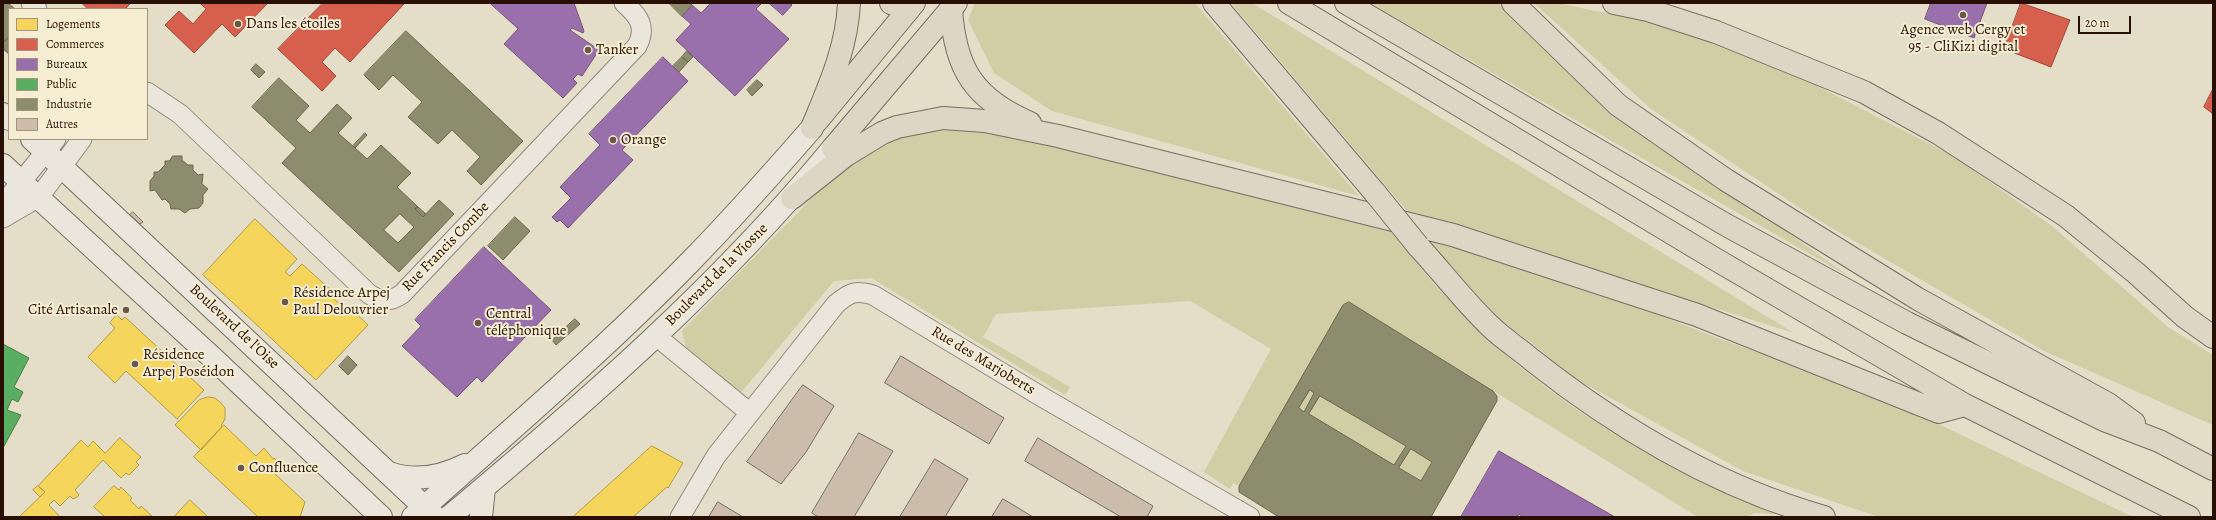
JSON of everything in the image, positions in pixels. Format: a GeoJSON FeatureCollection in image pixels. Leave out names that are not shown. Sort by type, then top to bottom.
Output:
{"type":"FeatureCollection","features":[{"type":"Feature","properties":{"kind":"main road"},"geometry":{"type":"LineString","coordinates":[[812,128],[838,64],[847,25],[849,3]]}},
{"type":"Feature","properties":{"kind":"main road"},"geometry":{"type":"LineString","coordinates":[[1214,3],[1376,194],[1418,246],[1489,325],[1569,389],[1646,438],[1719,478],[1796,509],[1824,517]]}},
{"type":"Feature","properties":{"kind":"main road"},"geometry":{"type":"LineString","coordinates":[[1289,3],[1715,259],[1965,405],[2186,516]]}},
{"type":"Feature","properties":{"kind":"main road"},"geometry":{"type":"LineString","coordinates":[[1346,3],[1728,226],[1900,320],[2104,420],[2159,441],[2213,469]]}},
{"type":"Feature","properties":{"kind":"main road"},"geometry":{"type":"LineString","coordinates":[[1513,3],[1618,105],[1726,180],[1918,299],[2108,404],[2159,441]]}},
{"type":"Feature","properties":{"kind":"main road"},"geometry":{"type":"LineString","coordinates":[[1614,3],[1648,10],[1716,32],[1864,92],[1938,133],[2066,216],[2136,273],[2185,317],[2213,337]]}},
{"type":"Feature","properties":{"kind":"main road"},"geometry":{"type":"LineString","coordinates":[[905,5],[933,11],[953,5],[956,48],[963,68],[972,83],[992,101],[1021,120],[1058,136]]}},
{"type":"Feature","properties":{"kind":"main road","name":"Boulevard de la Viosne"},"geometry":{"type":"LineString","coordinates":[[424,514],[476,461],[688,264],[734,216],[812,128],[905,5]]}},
{"type":"Feature","properties":{"kind":"main road","name":"Boulevard de la Viosne"},"geometry":{"type":"LineString","coordinates":[[449,517],[484,488],[656,336],[727,267],[792,198],[953,5]]}},
{"type":"Feature","properties":{"kind":"main road"},"geometry":{"type":"LineString","coordinates":[[792,198],[846,155],[882,133],[913,122],[943,118],[984,121],[1058,136],[1453,235],[1697,314],[1939,412],[1965,405]]}},
{"type":"Feature","properties":{"kind":"main road","name":"Boulevard de l'Oise"},"geometry":{"type":"LineString","coordinates":[[45,143],[62,168],[389,473],[424,514]]}},
{"type":"Feature","properties":{"kind":"main road"},"geometry":{"type":"LineString","coordinates":[[3,165],[22,181],[381,517]]}},
{"type":"Feature","properties":{"kind":"main road"},"geometry":{"type":"LineString","coordinates":[[2136,273],[2213,323]]}},
{"type":"Feature","properties":{"kind":"main road"},"geometry":{"type":"LineString","coordinates":[[389,473],[411,478],[425,477],[447,472],[476,461]]}},
{"type":"Feature","properties":{"kind":"main road"},"geometry":{"type":"LineString","coordinates":[[349,487],[361,517]]}},
{"type":"Feature","properties":{"kind":"main road"},"geometry":{"type":"LineString","coordinates":[[481,517],[484,488]]}},
{"type":"Feature","properties":{"kind":"street","name":"Rue Francis Combe"},"geometry":{"type":"LineString","coordinates":[[148,93],[180,114],[369,294],[376,299],[389,300],[402,294],[637,46],[643,31],[641,23],[637,15],[624,3]]}},
{"type":"Feature","properties":{"kind":"street"},"geometry":{"type":"LineString","coordinates":[[3,218],[39,197],[81,140]]}},
{"type":"Feature","properties":{"kind":"street"},"geometry":{"type":"LineString","coordinates":[[3,204],[22,181],[45,143]]}},
{"type":"Feature","properties":{"kind":"street","name":"Rue des Marjoberts"},"geometry":{"type":"LineString","coordinates":[[680,517],[716,456],[836,304],[845,296],[859,291],[873,295],[1042,397],[1250,517]]}},
{"type":"Feature","properties":{"kind":"street"},"geometry":{"type":"LineString","coordinates":[[656,336],[750,413]]}},
{"type":"Feature","properties":{"kind":"shaded area"},"geometry":{"type":"Polygon","coordinates":[[[975,3],[1195,3],[1359,196],[1052,111],[994,73],[968,20],[975,3]]]}},
{"type":"Feature","properties":{"kind":"shaded area"},"geometry":{"type":"Polygon","coordinates":[[[1231,3],[1252,3],[1794,333],[1408,212],[1231,3]]]}},
{"type":"Feature","properties":{"kind":"shaded area"},"geometry":{"type":"Polygon","coordinates":[[[1370,3],[1499,3],[1610,107],[1852,278],[1370,3]]]}},
{"type":"Feature","properties":{"kind":"shaded area"},"geometry":{"type":"Polygon","coordinates":[[[1534,3],[1557,3],[1640,20],[1769,61],[1955,157],[2052,226],[2168,327],[2213,355],[2213,425],[2044,351],[1818,220],[1651,109],[1534,3]]]}},
{"type":"Feature","properties":{"kind":"shaded area"},"geometry":{"type":"Polygon","coordinates":[[[932,126],[1001,131],[1387,229],[1402,244],[1433,282],[1471,322],[1519,366],[1558,396],[1579,411],[1642,450],[1785,515],[1755,513],[1746,517],[1698,517],[1349,302],[1343,305],[1239,486],[1233,483],[1230,489],[1204,472],[1271,349],[1190,301],[996,314],[983,337],[1070,387],[1065,395],[871,278],[834,281],[740,394],[686,348],[682,331],[819,191],[850,165],[878,145],[932,126]]]}},
{"type":"Feature","properties":{"kind":"shaded area"},"geometry":{"type":"Polygon","coordinates":[[[1430,241],[1569,280],[1720,339],[1882,397],[2133,517],[1879,517],[1743,471],[1576,379],[1478,301],[1430,241]]]}},
{"type":"Feature","properties":{"kind":"shaded area"},"geometry":{"type":"Polygon","coordinates":[[[1310,390],[1314,393],[1304,412],[1299,408],[1310,390]]]}},
{"type":"Feature","properties":{"kind":"shaded area"},"geometry":{"type":"Polygon","coordinates":[[[1320,396],[1406,446],[1394,465],[1309,414],[1320,396]]]}},
{"type":"Feature","properties":{"kind":"shaded area"},"geometry":{"type":"Polygon","coordinates":[[[1411,449],[1432,462],[1421,481],[1399,468],[1411,449]]]}},
{"type":"Feature","properties":{"kind":"building: Logements","name":"Résidence Arpej Paul Delouvrier"},"geometry":{"type":"Polygon","coordinates":[[[255,219],[297,259],[285,272],[290,276],[302,264],[332,291],[329,294],[349,313],[352,310],[368,325],[316,380],[203,275],[255,219]]]}},
{"type":"Feature","properties":{"kind":"building: Logements","name":"Résidence Arpej Poséidon"},"geometry":{"type":"Polygon","coordinates":[[[117,315],[122,320],[125,317],[204,390],[177,419],[126,371],[115,383],[88,357],[115,328],[110,323],[117,315]]]}},
{"type":"Feature","properties":{"kind":"building: Logements"},"geometry":{"type":"Polygon","coordinates":[[[208,397],[215,398],[225,408],[225,419],[221,426],[222,427],[201,450],[175,425],[199,400],[208,397]]]}},
{"type":"Feature","properties":{"kind":"building: Logements","name":"Confluence"},"geometry":{"type":"Polygon","coordinates":[[[224,425],[256,456],[264,448],[273,459],[274,458],[281,464],[273,472],[305,502],[300,517],[258,517],[194,457],[224,425]]]}},
{"type":"Feature","properties":{"kind":"building: Logements"},"geometry":{"type":"Polygon","coordinates":[[[120,438],[141,457],[136,462],[139,465],[129,475],[126,473],[121,478],[103,460],[75,490],[79,495],[77,497],[73,499],[70,496],[60,506],[54,500],[49,505],[60,517],[19,517],[45,492],[38,486],[81,440],[88,447],[93,441],[105,453],[120,438]]]}},
{"type":"Feature","properties":{"kind":"building: Logements"},"geometry":{"type":"Polygon","coordinates":[[[652,446],[683,463],[668,488],[667,487],[633,517],[573,517],[652,446]]]}},
{"type":"Feature","properties":{"kind":"building: Logements"},"geometry":{"type":"Polygon","coordinates":[[[38,486],[45,492],[40,497],[33,490],[38,486]]]}},
{"type":"Feature","properties":{"kind":"building: Logements"},"geometry":{"type":"Polygon","coordinates":[[[114,486],[119,490],[121,487],[132,498],[130,500],[139,509],[141,506],[152,516],[105,517],[94,507],[114,486]]]}},
{"type":"Feature","properties":{"kind":"building: Logements"},"geometry":{"type":"Polygon","coordinates":[[[190,500],[208,517],[174,517],[190,500]]]}},
{"type":"Feature","properties":{"kind":"building: Commerces"},"geometry":{"type":"Polygon","coordinates":[[[82,3],[131,3],[126,8],[87,8],[82,3]]]}},
{"type":"Feature","properties":{"kind":"building: Commerces"},"geometry":{"type":"Polygon","coordinates":[[[200,3],[268,3],[235,37],[222,24],[194,53],[165,25],[179,11],[193,24],[206,9],[200,3]]]}},
{"type":"Feature","properties":{"kind":"building: Commerces"},"geometry":{"type":"Polygon","coordinates":[[[323,3],[404,4],[350,62],[335,48],[322,62],[336,76],[322,91],[278,49],[323,3]]]}},
{"type":"Feature","properties":{"kind":"building: Commerces"},"geometry":{"type":"Polygon","coordinates":[[[2021,3],[2070,20],[2051,67],[2004,49],[2021,3]]]}},
{"type":"Feature","properties":{"kind":"building: Commerces"},"geometry":{"type":"Polygon","coordinates":[[[2213,89],[2213,117],[2212,113],[2204,107],[2213,89]]]}},
{"type":"Feature","properties":{"kind":"building: Bureaux"},"geometry":{"type":"Polygon","coordinates":[[[490,3],[574,3],[584,31],[583,33],[572,28],[570,30],[599,50],[582,76],[578,74],[573,79],[577,83],[563,98],[504,44],[518,29],[490,3]]]}},
{"type":"Feature","properties":{"kind":"building: Bureaux"},"geometry":{"type":"Polygon","coordinates":[[[711,3],[762,3],[756,9],[789,39],[735,96],[676,40],[691,24],[682,16],[692,5],[701,13],[711,3]]]}},
{"type":"Feature","properties":{"kind":"building: Bureaux"},"geometry":{"type":"Polygon","coordinates":[[[769,3],[790,3],[792,5],[783,15],[769,3]]]}},
{"type":"Feature","properties":{"kind":"building: Bureaux"},"geometry":{"type":"Polygon","coordinates":[[[1931,3],[1987,3],[1974,38],[1925,19],[1931,3]]]}},
{"type":"Feature","properties":{"kind":"building: Bureaux","name":"Orange"},"geometry":{"type":"Polygon","coordinates":[[[663,57],[688,81],[622,150],[633,160],[568,228],[560,220],[557,222],[552,217],[571,198],[560,187],[600,145],[589,134],[663,57]]]}},
{"type":"Feature","properties":{"kind":"building: Bureaux","name":"Central téléphonique"},"geometry":{"type":"Polygon","coordinates":[[[484,247],[551,310],[482,382],[477,377],[457,397],[402,346],[421,326],[415,320],[484,247]]]}},
{"type":"Feature","properties":{"kind":"building: Bureaux"},"geometry":{"type":"Polygon","coordinates":[[[1499,451],[1615,517],[1523,517],[1519,514],[1518,517],[1461,517],[1499,451]]]}},
{"type":"Feature","properties":{"kind":"building: Public"},"geometry":{"type":"Polygon","coordinates":[[[3,344],[29,358],[14,387],[23,392],[18,402],[12,399],[7,410],[21,415],[3,448],[3,344]]]}},
{"type":"Feature","properties":{"kind":"building: Industrie"},"geometry":{"type":"Polygon","coordinates":[[[3,3],[8,3],[14,8],[8,8],[8,38],[3,43],[3,3]]]}},
{"type":"Feature","properties":{"kind":"building: Industrie"},"geometry":{"type":"Polygon","coordinates":[[[669,3],[690,3],[692,5],[682,16],[669,3]]]}},
{"type":"Feature","properties":{"kind":"building: Industrie"},"geometry":{"type":"Polygon","coordinates":[[[406,31],[523,141],[481,185],[467,171],[480,157],[452,130],[438,144],[408,117],[422,102],[393,75],[379,90],[364,75],[406,31]]]}},
{"type":"Feature","properties":{"kind":"building: Industrie"},"geometry":{"type":"Polygon","coordinates":[[[8,38],[8,53],[3,49],[3,43],[8,38]]]}},
{"type":"Feature","properties":{"kind":"building: Industrie"},"geometry":{"type":"Polygon","coordinates":[[[687,51],[693,57],[688,62],[682,57],[687,51]]]}},
{"type":"Feature","properties":{"kind":"building: Industrie"},"geometry":{"type":"Polygon","coordinates":[[[682,57],[688,62],[679,72],[673,66],[682,57]]]}},
{"type":"Feature","properties":{"kind":"building: Industrie"},"geometry":{"type":"Polygon","coordinates":[[[256,64],[265,72],[259,78],[251,70],[256,64]]]}},
{"type":"Feature","properties":{"kind":"building: Industrie"},"geometry":{"type":"Polygon","coordinates":[[[279,78],[309,106],[296,120],[310,133],[337,104],[352,118],[338,133],[367,159],[381,145],[411,173],[397,187],[418,207],[415,209],[423,217],[439,200],[454,214],[399,272],[282,163],[296,148],[252,107],[279,78]],[[400,214],[384,230],[398,243],[414,227],[400,214]]]}},
{"type":"Feature","properties":{"kind":"building: Industrie"},"geometry":{"type":"Polygon","coordinates":[[[757,80],[763,85],[752,96],[747,90],[757,80]]]}},
{"type":"Feature","properties":{"kind":"building: Industrie"},"geometry":{"type":"Polygon","coordinates":[[[365,133],[367,135],[355,148],[353,146],[365,133]]]}},
{"type":"Feature","properties":{"kind":"building: Industrie"},"geometry":{"type":"Polygon","coordinates":[[[173,156],[182,156],[182,160],[188,165],[193,165],[193,170],[198,175],[203,174],[202,184],[208,189],[203,195],[203,203],[199,208],[190,209],[185,213],[179,209],[171,209],[170,204],[165,199],[162,200],[155,190],[150,191],[150,181],[154,176],[154,172],[158,172],[165,165],[165,161],[169,161],[173,156]]]}},
{"type":"Feature","properties":{"kind":"building: Industrie"},"geometry":{"type":"Polygon","coordinates":[[[418,207],[426,214],[423,217],[415,209],[418,207]]]}},
{"type":"Feature","properties":{"kind":"building: Industrie"},"geometry":{"type":"Polygon","coordinates":[[[515,217],[530,231],[503,260],[488,246],[515,217]]]}},
{"type":"Feature","properties":{"kind":"building: Industrie"},"geometry":{"type":"Polygon","coordinates":[[[1349,302],[1493,391],[1497,396],[1497,401],[1431,517],[1279,517],[1239,492],[1239,486],[1343,305],[1349,302]],[[1310,390],[1299,408],[1304,412],[1314,393],[1310,390]],[[1320,396],[1309,414],[1394,465],[1406,446],[1320,396]],[[1411,449],[1399,468],[1421,481],[1432,462],[1411,449]]]}},
{"type":"Feature","properties":{"kind":"building: Industrie"},"geometry":{"type":"Polygon","coordinates":[[[575,319],[580,324],[556,345],[552,340],[575,319]]]}},
{"type":"Feature","properties":{"kind":"building: Industrie"},"geometry":{"type":"Polygon","coordinates":[[[348,356],[357,365],[348,375],[339,366],[348,356]]]}},
{"type":"Feature","properties":{"kind":"building: Autres"},"geometry":{"type":"Polygon","coordinates":[[[133,212],[143,222],[140,224],[130,215],[133,212]]]}},
{"type":"Feature","properties":{"kind":"building: Autres"},"geometry":{"type":"Polygon","coordinates":[[[901,356],[1004,418],[989,444],[885,383],[901,356]]]}},
{"type":"Feature","properties":{"kind":"building: Autres"},"geometry":{"type":"Polygon","coordinates":[[[803,385],[834,406],[806,452],[781,484],[747,462],[803,385]]]}},
{"type":"Feature","properties":{"kind":"building: Autres"},"geometry":{"type":"Polygon","coordinates":[[[859,433],[893,451],[854,517],[818,517],[812,513],[859,433]]]}},
{"type":"Feature","properties":{"kind":"building: Autres"},"geometry":{"type":"Polygon","coordinates":[[[1038,438],[1153,506],[1147,517],[1121,517],[1025,461],[1038,438]]]}},
{"type":"Feature","properties":{"kind":"building: Autres"},"geometry":{"type":"Polygon","coordinates":[[[935,459],[968,479],[945,517],[900,517],[935,459]]]}},
{"type":"Feature","properties":{"kind":"building: Autres"},"geometry":{"type":"Polygon","coordinates":[[[1003,499],[1010,503],[1033,517],[992,517],[1003,499]]]}},
{"type":"Feature","properties":{"kind":"building: Autres"},"geometry":{"type":"Polygon","coordinates":[[[718,502],[743,517],[709,517],[718,502]]]}},
{"type":"Feature","properties":{"kind":"place","name":"Agence web Cergy et 95 - CliKizi digital"},"geometry":{"type":"Point","coordinates":[1963,15]}},
{"type":"Feature","properties":{"kind":"place","name":"Dans les étoiles"},"geometry":{"type":"Point","coordinates":[238,24]}},
{"type":"Feature","properties":{"kind":"place","name":"Tanker"},"geometry":{"type":"Point","coordinates":[588,50]}},
{"type":"Feature","properties":{"kind":"place","name":"Orange"},"geometry":{"type":"Point","coordinates":[613,140]}},
{"type":"Feature","properties":{"kind":"place","name":"Résidence Arpej Paul Delouvrier"},"geometry":{"type":"Point","coordinates":[285,302]}},
{"type":"Feature","properties":{"kind":"place","name":"Cité Artisanale"},"geometry":{"type":"Point","coordinates":[126,310]}},
{"type":"Feature","properties":{"kind":"place","name":"Central téléphonique"},"geometry":{"type":"Point","coordinates":[478,323]}},
{"type":"Feature","properties":{"kind":"place","name":"Résidence Arpej Poséidon"},"geometry":{"type":"Point","coordinates":[135,364]}},
{"type":"Feature","properties":{"kind":"place","name":"Confluence"},"geometry":{"type":"Point","coordinates":[241,468]}}]}
